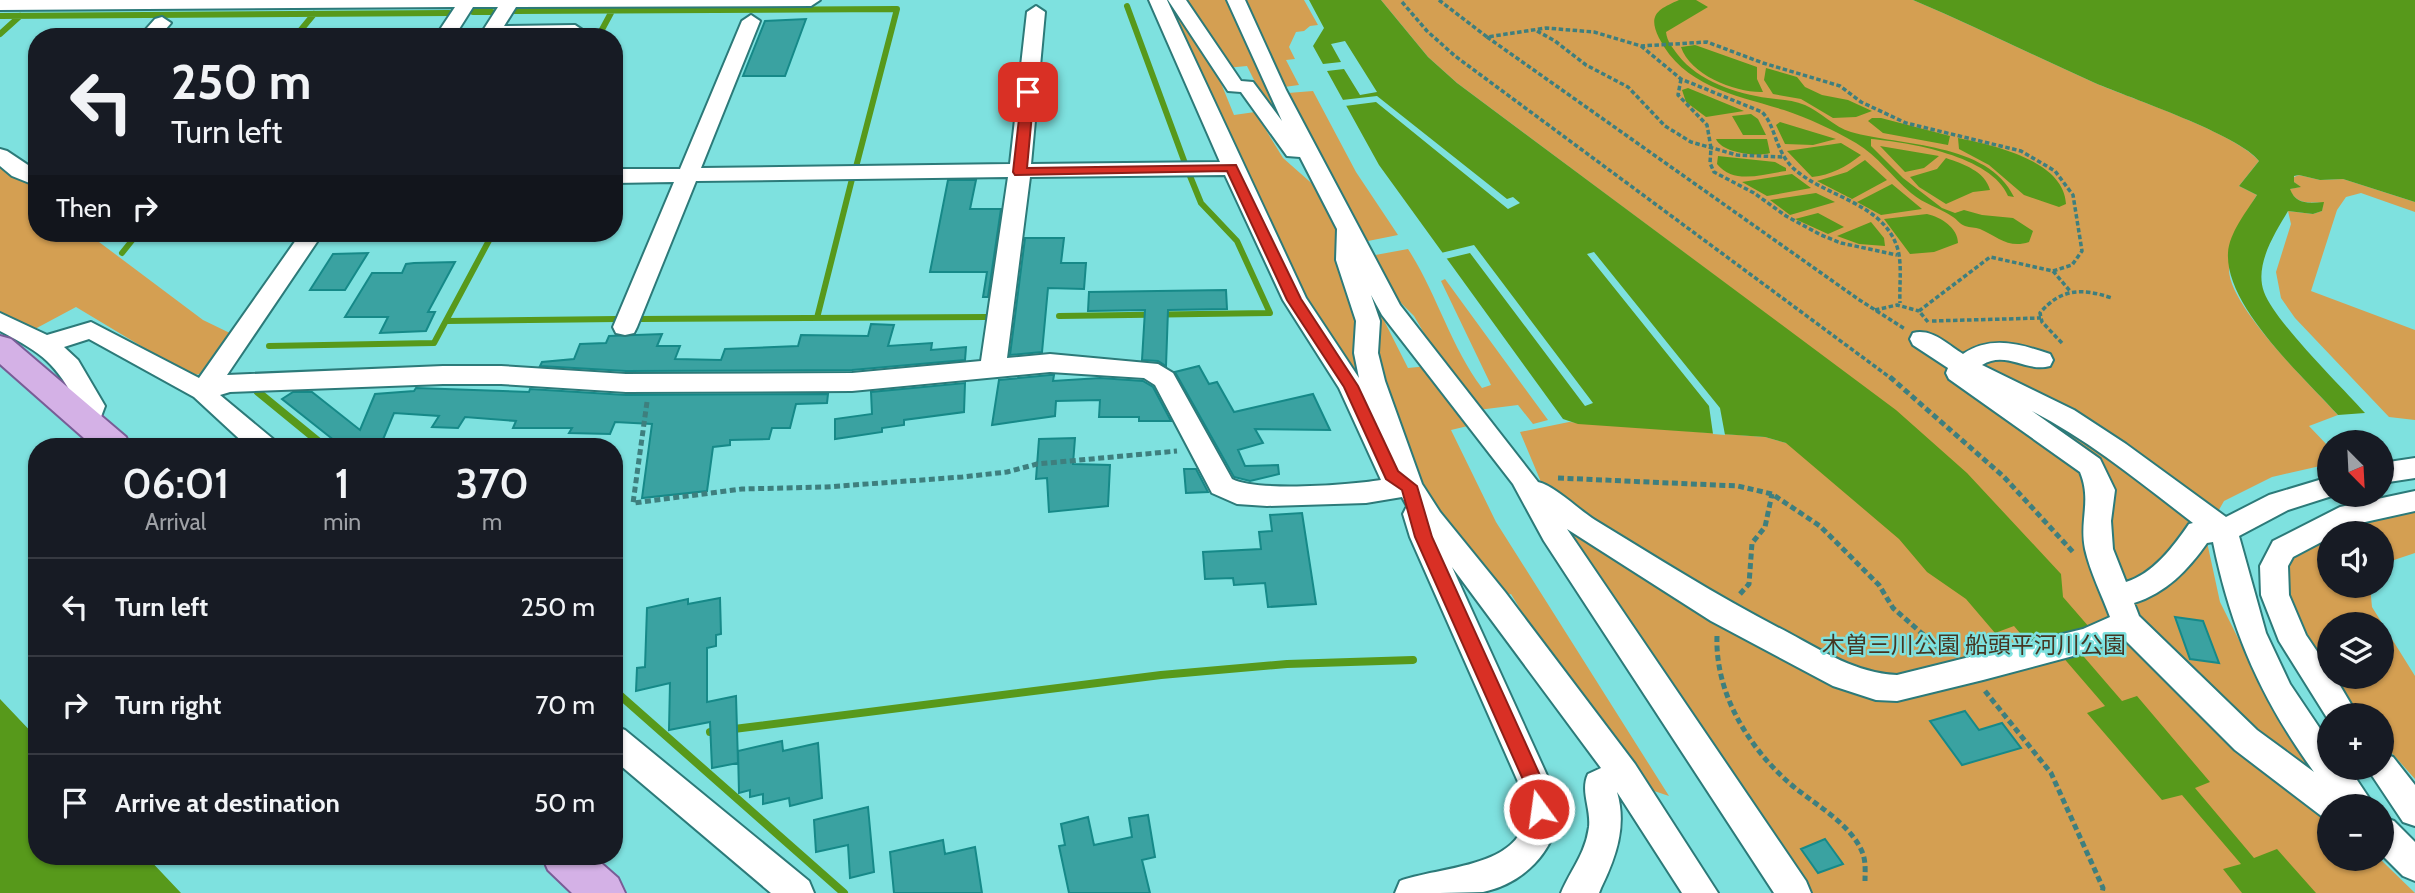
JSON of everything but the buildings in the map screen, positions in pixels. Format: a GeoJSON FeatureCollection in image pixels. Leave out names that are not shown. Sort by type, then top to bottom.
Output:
{"type":"FeatureCollection","features":[{"type":"Feature","properties":{"kind":"main road"},"geometry":{"type":"LineString","coordinates":[[0,347],[105,438]]}},
{"type":"Feature","properties":{"kind":"main road"},"geometry":{"type":"LineString","coordinates":[[573,865],[603,893]]}},
{"type":"Feature","properties":{"kind":"street"},"geometry":{"type":"LineString","coordinates":[[0,4],[811,0]]}},
{"type":"Feature","properties":{"kind":"street"},"geometry":{"type":"LineString","coordinates":[[1158,0],[1231,167],[1295,300],[1351,386],[1391,475],[1409,486],[1430,520],[1494,600],[1624,774],[1701,893]]}},
{"type":"Feature","properties":{"kind":"street"},"geometry":{"type":"LineString","coordinates":[[1177,0],[1235,88],[1246,86],[1295,154],[1327,183]]}},
{"type":"Feature","properties":{"kind":"street"},"geometry":{"type":"LineString","coordinates":[[1236,0],[1276,90],[1327,183],[1348,230],[1390,309],[1522,477],[1554,533],[1794,893]]}},
{"type":"Feature","properties":{"kind":"street"},"geometry":{"type":"LineString","coordinates":[[450,28],[468,1]]}},
{"type":"Feature","properties":{"kind":"street"},"geometry":{"type":"LineString","coordinates":[[494,28],[511,1]]}},
{"type":"Feature","properties":{"kind":"street"},"geometry":{"type":"LineString","coordinates":[[993,367],[1020,172],[1036,12]]}},
{"type":"Feature","properties":{"kind":"street"},"geometry":{"type":"LineString","coordinates":[[625,327],[751,21]]}},
{"type":"Feature","properties":{"kind":"street"},"geometry":{"type":"LineString","coordinates":[[0,155],[28,175]]}},
{"type":"Feature","properties":{"kind":"street"},"geometry":{"type":"LineString","coordinates":[[623,176],[1231,167]]}},
{"type":"Feature","properties":{"kind":"street"},"geometry":{"type":"LineString","coordinates":[[1348,230],[1347,260],[1368,321],[1366,353],[1372,381],[1424,537],[1539,793],[1540,826],[1528,848],[1504,868],[1463,883],[1412,893]]}},
{"type":"Feature","properties":{"kind":"street"},"geometry":{"type":"LineString","coordinates":[[203,391],[306,242]]}},
{"type":"Feature","properties":{"kind":"street"},"geometry":{"type":"LineString","coordinates":[[0,321],[45,344],[69,366],[92,406],[87,423]]}},
{"type":"Feature","properties":{"kind":"street"},"geometry":{"type":"LineString","coordinates":[[45,344],[91,330],[203,391],[255,438]]}},
{"type":"Feature","properties":{"kind":"street"},"geometry":{"type":"LineString","coordinates":[[1925,330],[1964,367],[2065,417],[2117,451],[2224,531],[2249,624],[2266,667],[2301,730],[2317,751]]}},
{"type":"Feature","properties":{"kind":"street"},"geometry":{"type":"LineString","coordinates":[[2052,352],[1993,350],[1972,357],[1958,373],[2091,466],[2101,490],[2097,522],[2099,549],[2122,609],[2246,740],[2319,794]]}},
{"type":"Feature","properties":{"kind":"street"},"geometry":{"type":"LineString","coordinates":[[203,391],[229,383],[443,375],[650,384],[883,381],[993,367],[1050,363],[1149,370],[1164,379],[1222,486],[1237,494],[1267,496],[1366,493],[1409,486]]}},
{"type":"Feature","properties":{"kind":"street"},"geometry":{"type":"LineString","coordinates":[[2394,471],[2415,468]]}},
{"type":"Feature","properties":{"kind":"street"},"geometry":{"type":"LineString","coordinates":[[1522,477],[1564,514],[1721,612],[1844,677],[1877,687],[1897,688],[2088,640],[2122,609],[2132,595],[2161,575],[2189,547],[2199,532],[2224,531],[2280,502],[2317,491]]}},
{"type":"Feature","properties":{"kind":"street"},"geometry":{"type":"LineString","coordinates":[[2335,703],[2294,641],[2275,595],[2274,566],[2283,549],[2350,515],[2415,501]]}},
{"type":"Feature","properties":{"kind":"street"},"geometry":{"type":"LineString","coordinates":[[623,748],[797,893]]}},
{"type":"Feature","properties":{"kind":"street"},"geometry":{"type":"LineString","coordinates":[[1578,893],[1600,851],[1606,814],[1599,784],[1624,774]]}},
{"type":"Feature","properties":{"kind":"street"},"geometry":{"type":"LineString","coordinates":[[2392,780],[2415,811]]}},
{"type":"Feature","properties":{"kind":"path"},"geometry":{"type":"LineString","coordinates":[[1439,0],[1487,37],[1875,310],[1925,330],[2041,318]]}},
{"type":"Feature","properties":{"kind":"path"},"geometry":{"type":"LineString","coordinates":[[1402,2],[1427,31],[1455,56],[1837,335],[1956,430],[2043,515],[2080,559]]}},
{"type":"Feature","properties":{"kind":"path"},"geometry":{"type":"LineString","coordinates":[[1487,37],[1534,30],[1574,29],[1641,46],[1707,42],[1763,63],[1840,86],[1861,102],[1906,123],[2000,144],[2039,160],[2055,171],[2073,195],[2082,251],[2072,265],[2053,271],[1990,257],[1919,311]]}},
{"type":"Feature","properties":{"kind":"path"},"geometry":{"type":"LineString","coordinates":[[1534,30],[1558,40],[1581,61],[1630,88],[1667,127],[1711,148],[1770,159],[1783,158]]}},
{"type":"Feature","properties":{"kind":"path"},"geometry":{"type":"LineString","coordinates":[[1641,46],[1681,79],[1715,96],[1762,112],[1767,117],[1783,158],[1824,190],[1872,216],[1896,243],[1900,303]]}},
{"type":"Feature","properties":{"kind":"path"},"geometry":{"type":"LineString","coordinates":[[1681,79],[1678,95],[1707,125],[1711,148],[1710,163],[1714,172],[1765,199],[1801,226],[1841,243],[1897,255]]}},
{"type":"Feature","properties":{"kind":"path"},"geometry":{"type":"LineString","coordinates":[[2053,271],[2070,291]]}},
{"type":"Feature","properties":{"kind":"path"},"geometry":{"type":"LineString","coordinates":[[2052,352],[2050,332],[2040,313],[2052,297],[2082,290],[2112,298]]}},
{"type":"Feature","properties":{"kind":"path"},"geometry":{"type":"LineString","coordinates":[[1875,310],[1900,303],[1919,311],[1925,330]]}},
{"type":"Feature","properties":{"kind":"path"},"geometry":{"type":"LineString","coordinates":[[650,384],[633,503],[742,489],[826,488],[962,477],[1007,472],[1037,464],[1175,451],[1208,461]]}},
{"type":"Feature","properties":{"kind":"path"},"geometry":{"type":"LineString","coordinates":[[1522,477],[1738,486],[1772,494],[1792,505],[1820,526],[1879,585],[1893,608],[1927,641],[1976,669],[2051,773],[2103,888],[2102,893]]}},
{"type":"Feature","properties":{"kind":"path"},"geometry":{"type":"LineString","coordinates":[[1772,494],[1765,527],[1752,543],[1749,584],[1721,612],[1715,646],[1722,683],[1729,704],[1746,732],[1784,779],[1850,836],[1863,853],[1865,881]]}},
{"type":"Feature","properties":{"kind":"green space"},"geometry":{"type":"Polygon","coordinates":[[[1166,0],[1169,0],[1214,66],[1234,115],[1255,112],[1283,158],[1317,188],[1335,225],[1336,257],[1359,323],[1364,386],[1305,299],[1166,0]]]}},
{"type":"Feature","properties":{"kind":"green space"},"geometry":{"type":"Polygon","coordinates":[[[1183,0],[1229,0],[1296,146],[1271,114],[1247,66],[1226,68],[1183,0]]]}},
{"type":"Feature","properties":{"kind":"green space"},"geometry":{"type":"Polygon","coordinates":[[[1244,0],[1304,0],[1318,25],[1296,32],[1289,47],[1295,59],[1286,60],[1299,85],[1284,87],[1244,0]]]}},
{"type":"Feature","properties":{"kind":"green space","name":"木曽三川公園 船頭平河川公園"},"geometry":{"type":"Polygon","coordinates":[[[1381,0],[1913,0],[2095,83],[2207,128],[2247,150],[2259,161],[2239,186],[2257,195],[2231,251],[2229,270],[2233,286],[2257,325],[2274,346],[2338,415],[2309,426],[2317,434],[2317,467],[2272,477],[2224,501],[2207,542],[2220,602],[2263,688],[2317,772],[2317,780],[2322,780],[2325,784],[2327,794],[2317,794],[2317,871],[2392,871],[2415,893],[1804,893],[1557,520],[1520,432],[1569,422],[1765,437],[1786,443],[1895,410],[1457,83],[1428,57],[1381,0]]]}},
{"type":"Feature","properties":{"kind":"green space"},"geometry":{"type":"Polygon","coordinates":[[[1313,91],[1356,172],[1398,235],[1363,242],[1288,93],[1313,91]]]}},
{"type":"Feature","properties":{"kind":"green space"},"geometry":{"type":"Polygon","coordinates":[[[0,161],[28,183],[28,242],[99,242],[203,320],[236,336],[204,373],[191,376],[76,307],[33,330],[0,313],[0,161]]]}},
{"type":"Feature","properties":{"kind":"green space"},"geometry":{"type":"Polygon","coordinates":[[[2299,175],[2320,180],[2343,179],[2415,202],[2415,212],[2361,193],[2346,197],[2337,210],[2311,291],[2415,330],[2415,420],[2389,417],[2295,318],[2281,298],[2276,272],[2291,224],[2288,211],[2313,214],[2322,211],[2323,203],[2303,202],[2292,194],[2289,189],[2300,187],[2294,182],[2294,177],[2299,175]]]}},
{"type":"Feature","properties":{"kind":"green space"},"geometry":{"type":"Polygon","coordinates":[[[1408,249],[1461,354],[1482,388],[1491,385],[1441,281],[1445,279],[1548,420],[1533,424],[1518,405],[1478,410],[1441,362],[1414,316],[1387,289],[1370,256],[1408,249]]]}},
{"type":"Feature","properties":{"kind":"green space"},"geometry":{"type":"Polygon","coordinates":[[[1356,265],[1408,368],[1428,366],[1472,425],[1451,430],[1496,522],[1669,796],[1648,789],[1554,665],[1511,594],[1500,597],[1413,477],[1374,375],[1356,265]]]}},
{"type":"Feature","properties":{"kind":"green space"},"geometry":{"type":"Polygon","coordinates":[[[2415,508],[2415,553],[2394,560],[2394,521],[2367,521],[2415,508]]]}},
{"type":"Feature","properties":{"kind":"green space"},"geometry":{"type":"Polygon","coordinates":[[[2317,541],[2317,598],[2371,598],[2375,612],[2317,612],[2317,659],[2300,634],[2287,593],[2284,568],[2293,552],[2317,541]]]}},
{"type":"Feature","properties":{"kind":"green space"},"geometry":{"type":"Polygon","coordinates":[[[2394,642],[2415,676],[2415,779],[2394,755],[2394,703],[2349,703],[2339,689],[2394,689],[2394,642]]]}},
{"type":"Feature","properties":{"kind":"shaded area"},"geometry":{"type":"Polygon","coordinates":[[[1309,0],[1381,0],[1428,57],[1457,83],[1896,410],[1967,473],[2061,574],[2063,597],[2096,635],[2072,643],[2122,701],[2137,696],[2210,782],[2195,788],[2254,858],[2277,849],[2316,893],[2242,893],[2223,869],[2241,864],[2182,795],[2162,800],[2087,713],[2105,706],[2055,648],[2037,653],[2014,626],[1995,633],[1966,599],[1927,572],[1899,539],[1786,443],[1765,437],[1578,424],[1563,419],[1379,165],[1327,71],[1344,69],[1360,95],[1377,92],[1345,41],[1331,44],[1341,62],[1323,64],[1313,46],[1324,28],[1309,0]]]}},
{"type":"Feature","properties":{"kind":"shaded area"},"geometry":{"type":"Polygon","coordinates":[[[1679,0],[1696,0],[1708,7],[1666,32],[1678,55],[1696,72],[1731,89],[1805,105],[1851,132],[1941,149],[1984,166],[2002,179],[2014,197],[2008,196],[1999,182],[1985,171],[1967,161],[1926,148],[1871,139],[1871,146],[1903,178],[1942,208],[1955,213],[1964,210],[2013,218],[2033,231],[2029,242],[2009,243],[1980,229],[1963,225],[1916,197],[1871,154],[1848,138],[1784,110],[1713,87],[1682,68],[1659,38],[1654,23],[1657,13],[1679,0]]]}},
{"type":"Feature","properties":{"kind":"shaded area"},"geometry":{"type":"Polygon","coordinates":[[[1913,0],[2415,0],[2415,202],[2343,179],[2320,180],[2294,176],[2294,182],[2301,187],[2290,189],[2296,198],[2303,202],[2324,202],[2322,211],[2313,214],[2288,211],[2267,250],[2262,271],[2264,292],[2281,320],[2365,413],[2338,415],[2269,340],[2239,296],[2230,274],[2229,245],[2257,195],[2239,186],[2259,161],[2248,151],[2208,129],[2095,83],[1913,0]]]}},
{"type":"Feature","properties":{"kind":"shaded area"},"geometry":{"type":"Polygon","coordinates":[[[1695,45],[1757,67],[1757,79],[1763,92],[1728,86],[1704,74],[1686,57],[1681,47],[1695,45]]]}},
{"type":"Feature","properties":{"kind":"shaded area"},"geometry":{"type":"Polygon","coordinates":[[[1766,68],[1797,77],[1805,87],[1822,95],[1848,100],[1872,111],[1856,117],[1833,118],[1801,99],[1773,94],[1764,80],[1766,68]]]}},
{"type":"Feature","properties":{"kind":"shaded area"},"geometry":{"type":"Polygon","coordinates":[[[1688,88],[1744,111],[1706,117],[1686,102],[1682,90],[1688,88]]]}},
{"type":"Feature","properties":{"kind":"shaded area"},"geometry":{"type":"Polygon","coordinates":[[[1751,114],[1758,119],[1766,135],[1743,135],[1732,116],[1751,114]]]}},
{"type":"Feature","properties":{"kind":"shaded area"},"geometry":{"type":"Polygon","coordinates":[[[1872,118],[1950,136],[1948,145],[1883,133],[1868,121],[1872,118]]]}},
{"type":"Feature","properties":{"kind":"shaded area"},"geometry":{"type":"Polygon","coordinates":[[[1780,122],[1836,139],[1813,145],[1785,144],[1776,125],[1780,122]]]}},
{"type":"Feature","properties":{"kind":"shaded area"},"geometry":{"type":"Polygon","coordinates":[[[1958,138],[2007,150],[2040,166],[2053,176],[2062,189],[2066,204],[2059,207],[2024,195],[1989,165],[1959,149],[1958,138]]]}},
{"type":"Feature","properties":{"kind":"shaded area"},"geometry":{"type":"Polygon","coordinates":[[[1716,139],[1767,139],[1770,153],[1732,151],[1716,139]]]}},
{"type":"Feature","properties":{"kind":"shaded area"},"geometry":{"type":"Polygon","coordinates":[[[1841,143],[1861,155],[1838,170],[1819,176],[1812,177],[1787,151],[1841,143]]]}},
{"type":"Feature","properties":{"kind":"shaded area"},"geometry":{"type":"Polygon","coordinates":[[[1880,146],[1939,156],[1924,168],[1905,172],[1880,146]]]}},
{"type":"Feature","properties":{"kind":"shaded area"},"geometry":{"type":"Polygon","coordinates":[[[1718,156],[1775,162],[1786,168],[1786,171],[1740,176],[1717,164],[1718,156]]]}},
{"type":"Feature","properties":{"kind":"shaded area"},"geometry":{"type":"Polygon","coordinates":[[[1946,158],[1978,173],[1990,190],[1973,192],[1946,204],[1919,187],[1910,177],[1937,169],[1946,158]]]}},
{"type":"Feature","properties":{"kind":"shaded area"},"geometry":{"type":"Polygon","coordinates":[[[1865,160],[1887,180],[1852,199],[1817,181],[1847,172],[1865,160]]]}},
{"type":"Feature","properties":{"kind":"shaded area"},"geometry":{"type":"Polygon","coordinates":[[[1792,174],[1811,188],[1767,196],[1742,182],[1792,174]]]}},
{"type":"Feature","properties":{"kind":"shaded area"},"geometry":{"type":"Polygon","coordinates":[[[1892,184],[1922,209],[1881,215],[1857,202],[1892,184]]]}},
{"type":"Feature","properties":{"kind":"shaded area"},"geometry":{"type":"Polygon","coordinates":[[[1816,193],[1835,202],[1790,215],[1770,200],[1816,193]]]}},
{"type":"Feature","properties":{"kind":"shaded area"},"geometry":{"type":"Polygon","coordinates":[[[1818,213],[1844,227],[1828,234],[1795,219],[1818,213]]]}},
{"type":"Feature","properties":{"kind":"shaded area"},"geometry":{"type":"Polygon","coordinates":[[[1927,214],[1948,224],[1958,243],[1934,252],[1910,254],[1884,219],[1927,214]]]}},
{"type":"Feature","properties":{"kind":"shaded area"},"geometry":{"type":"Polygon","coordinates":[[[1871,222],[1884,238],[1885,246],[1859,244],[1837,236],[1871,222]]]}},
{"type":"Feature","properties":{"kind":"shaded area"},"geometry":{"type":"Polygon","coordinates":[[[0,699],[28,729],[28,865],[155,865],[181,893],[0,893],[0,699]]]}},
{"type":"Feature","properties":{"kind":"pier"},"geometry":{"type":"Polygon","coordinates":[[[1377,96],[1507,199],[1513,197],[1520,203],[1508,209],[1376,102],[1345,106],[1342,100],[1377,96]]]}},
{"type":"Feature","properties":{"kind":"pier"},"geometry":{"type":"Polygon","coordinates":[[[1474,245],[1593,403],[1585,406],[1470,253],[1445,259],[1441,253],[1474,245]]]}},
{"type":"Feature","properties":{"kind":"pier"},"geometry":{"type":"Polygon","coordinates":[[[1594,252],[1720,408],[1725,435],[1713,434],[1709,406],[1587,254],[1594,252]]]}},
{"type":"Feature","properties":{"kind":"waterway"},"geometry":{"type":"LineString","coordinates":[[1127,6],[1186,166]]}},
{"type":"Feature","properties":{"kind":"waterway"},"geometry":{"type":"LineString","coordinates":[[515,11],[897,9],[856,167]]}},
{"type":"Feature","properties":{"kind":"waterway"},"geometry":{"type":"LineString","coordinates":[[603,28],[612,11]]}},
{"type":"Feature","properties":{"kind":"waterway"},"geometry":{"type":"LineString","coordinates":[[473,12],[492,12]]}},
{"type":"Feature","properties":{"kind":"waterway"},"geometry":{"type":"LineString","coordinates":[[0,16],[449,13]]}},
{"type":"Feature","properties":{"kind":"waterway"},"geometry":{"type":"LineString","coordinates":[[302,28],[314,14]]}},
{"type":"Feature","properties":{"kind":"waterway"},"geometry":{"type":"LineString","coordinates":[[0,34],[20,16]]}},
{"type":"Feature","properties":{"kind":"waterway"},"geometry":{"type":"LineString","coordinates":[[1059,316],[1270,313],[1237,241],[1201,203],[1190,176]]}},
{"type":"Feature","properties":{"kind":"waterway"},"geometry":{"type":"LineString","coordinates":[[817,318],[852,179]]}},
{"type":"Feature","properties":{"kind":"waterway"},"geometry":{"type":"LineString","coordinates":[[122,253],[131,242]]}},
{"type":"Feature","properties":{"kind":"waterway"},"geometry":{"type":"LineString","coordinates":[[269,346],[434,343],[488,242]]}},
{"type":"Feature","properties":{"kind":"waterway"},"geometry":{"type":"LineString","coordinates":[[817,318],[987,317]]}},
{"type":"Feature","properties":{"kind":"waterway"},"geometry":{"type":"LineString","coordinates":[[639,319],[817,318]]}},
{"type":"Feature","properties":{"kind":"waterway"},"geometry":{"type":"LineString","coordinates":[[446,321],[617,319]]}},
{"type":"Feature","properties":{"kind":"waterway"},"geometry":{"type":"LineString","coordinates":[[258,392],[314,438]]}},
{"type":"Feature","properties":{"kind":"waterway"},"geometry":{"type":"LineString","coordinates":[[710,732],[1161,675],[1287,664],[1413,660]]}},
{"type":"Feature","properties":{"kind":"waterway"},"geometry":{"type":"LineString","coordinates":[[623,698],[844,893]]}},
{"type":"Feature","properties":{"kind":"route"},"geometry":{"type":"LineString","coordinates":[[1028,92],[1020,172],[1231,167],[1295,300],[1351,386],[1391,475],[1409,486],[1424,537],[1539,793],[1539,809]]}}]}
